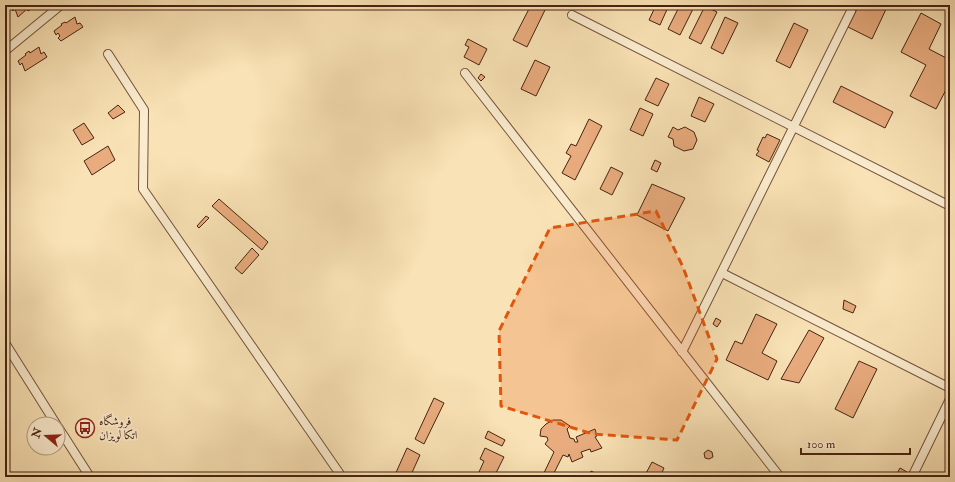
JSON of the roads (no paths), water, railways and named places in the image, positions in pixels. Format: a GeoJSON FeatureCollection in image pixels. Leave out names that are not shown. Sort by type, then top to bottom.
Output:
{"type":"FeatureCollection","features":[{"type":"Feature","properties":{"kind":"street"},"geometry":{"type":"LineString","coordinates":[[5,51],[61,5]]}},
{"type":"Feature","properties":{"kind":"street"},"geometry":{"type":"LineString","coordinates":[[682,352],[851,11]]}},
{"type":"Feature","properties":{"kind":"street"},"geometry":{"type":"LineString","coordinates":[[572,15],[950,206]]}},
{"type":"Feature","properties":{"kind":"street"},"geometry":{"type":"LineString","coordinates":[[108,54],[144,110],[143,189],[342,477]]}},
{"type":"Feature","properties":{"kind":"street"},"geometry":{"type":"LineString","coordinates":[[465,73],[780,477]]}},
{"type":"Feature","properties":{"kind":"street"},"geometry":{"type":"LineString","coordinates":[[722,273],[950,388]]}},
{"type":"Feature","properties":{"kind":"street"},"geometry":{"type":"LineString","coordinates":[[5,343],[51,416]]}},
{"type":"Feature","properties":{"kind":"street"},"geometry":{"type":"LineString","coordinates":[[912,477],[950,399]]}},
{"type":"Feature","properties":{"kind":"street"},"geometry":{"type":"LineString","coordinates":[[66,440],[90,477]]}},
{"type":"Feature","properties":{"kind":"place","name":"فروشگاه اتکا لویزان"},"geometry":{"type":"Point","coordinates":[85,428]}}]}
